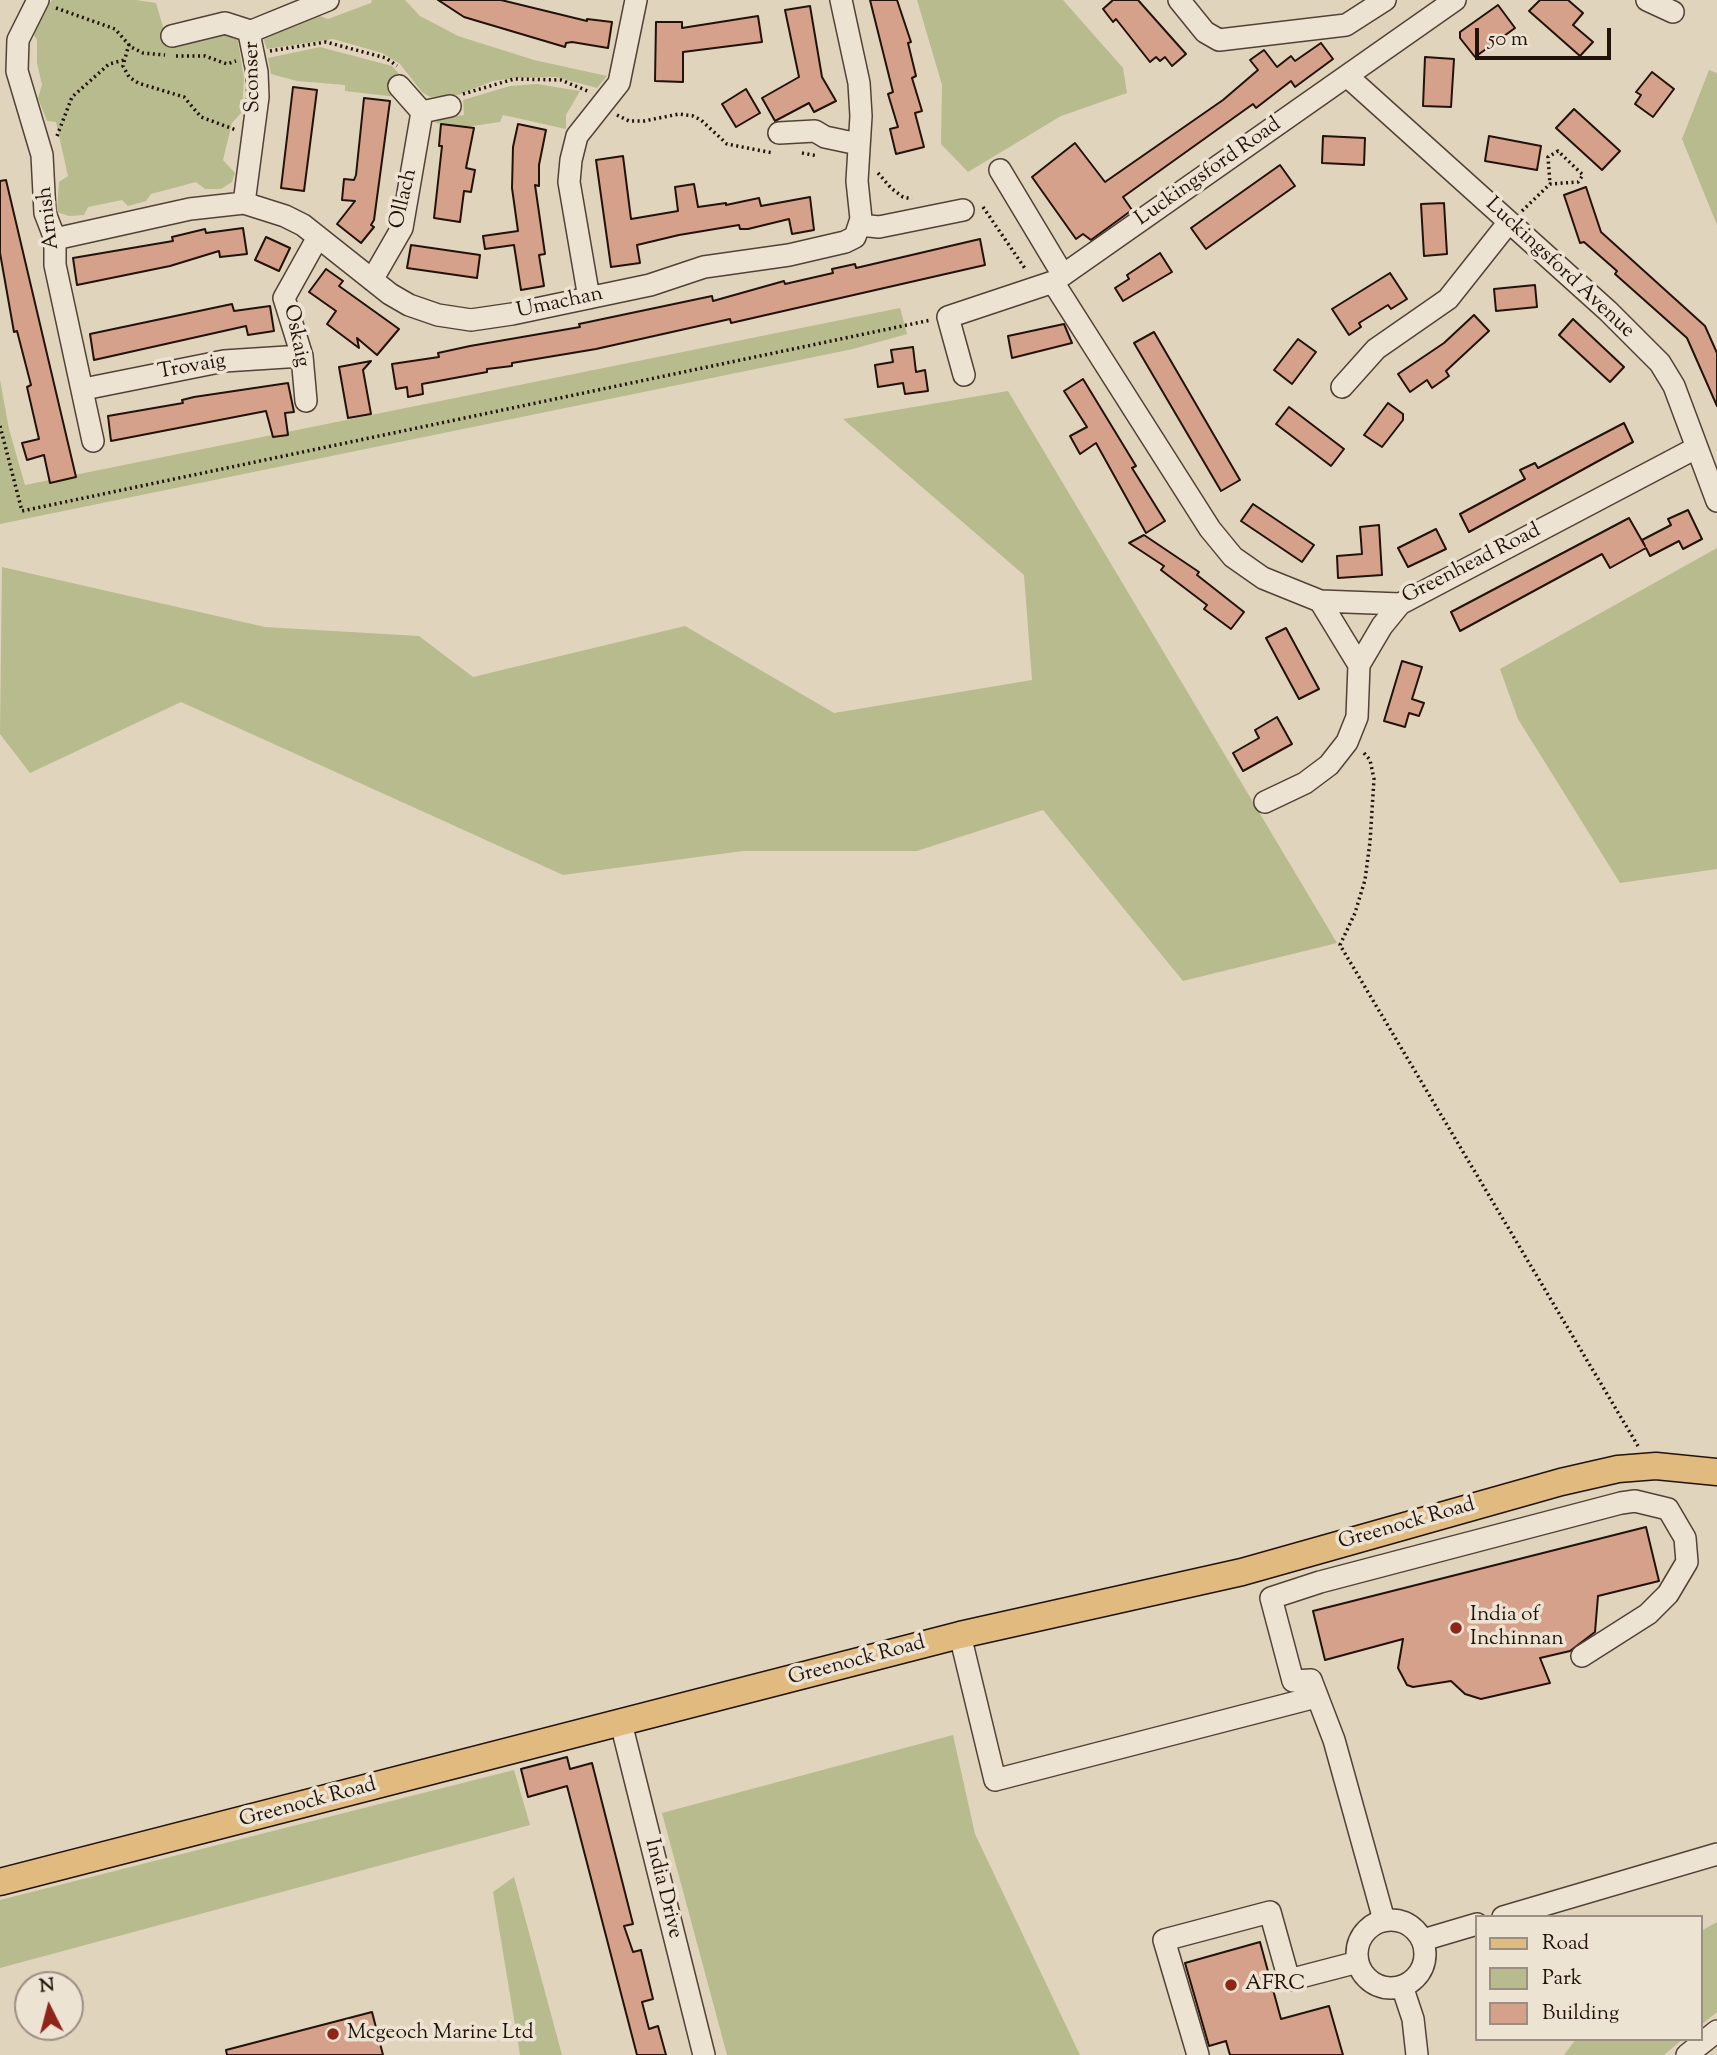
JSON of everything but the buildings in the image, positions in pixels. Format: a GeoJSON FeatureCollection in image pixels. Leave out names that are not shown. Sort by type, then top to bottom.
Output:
{"type":"FeatureCollection","features":[{"type":"Feature","properties":{"kind":"main road","name":"Greenock Road"},"geometry":{"type":"LineString","coordinates":[[0,1882],[960,1635],[1285,1560],[1618,1469],[1656,1466],[1717,1472]]}},
{"type":"Feature","properties":{"kind":"street","name":"Arnish"},"geometry":{"type":"LineString","coordinates":[[38,0],[24,22],[16,58],[20,85],[39,144],[45,174],[46,213],[55,239],[55,265],[93,441]]}},
{"type":"Feature","properties":{"kind":"street","name":"Sconser"},"geometry":{"type":"LineString","coordinates":[[244,203],[258,97],[257,72],[250,38],[253,32],[328,0]]}},
{"type":"Feature","properties":{"kind":"street"},"geometry":{"type":"LineString","coordinates":[[589,298],[569,182],[570,160],[577,136],[619,83],[636,0]]}},
{"type":"Feature","properties":{"kind":"street"},"geometry":{"type":"LineString","coordinates":[[841,0],[859,83],[857,166],[860,225],[879,228],[962,210]]}},
{"type":"Feature","properties":{"kind":"street"},"geometry":{"type":"LineString","coordinates":[[1180,0],[1205,32],[1219,40],[1346,25],[1377,6],[1393,42]]}},
{"type":"Feature","properties":{"kind":"street","name":"Luckingsford Road"},"geometry":{"type":"LineString","coordinates":[[948,317],[1058,279],[1455,0]]}},
{"type":"Feature","properties":{"kind":"street"},"geometry":{"type":"LineString","coordinates":[[1647,0],[1673,12]]}},
{"type":"Feature","properties":{"kind":"street"},"geometry":{"type":"LineString","coordinates":[[172,36],[225,23],[253,32]]}},
{"type":"Feature","properties":{"kind":"street","name":"Luckingsford Avenue"},"geometry":{"type":"LineString","coordinates":[[1348,76],[1608,311],[1660,363],[1674,386],[1717,501]]}},
{"type":"Feature","properties":{"kind":"street"},"geometry":{"type":"LineString","coordinates":[[399,86],[422,112],[450,106]]}},
{"type":"Feature","properties":{"kind":"street","name":"Ollach"},"geometry":{"type":"LineString","coordinates":[[372,280],[402,228],[422,112]]}},
{"type":"Feature","properties":{"kind":"street"},"geometry":{"type":"LineString","coordinates":[[779,143],[815,131],[825,137],[858,144]]}},
{"type":"Feature","properties":{"kind":"street","name":"Greenhead Road"},"geometry":{"type":"LineString","coordinates":[[1000,170],[1058,279],[1210,528],[1233,557],[1263,578],[1320,601],[1400,604],[1696,448]]}},
{"type":"Feature","properties":{"kind":"street","name":"Umachan"},"geometry":{"type":"LineString","coordinates":[[55,239],[190,209],[244,203],[285,216],[318,237],[372,280],[409,305],[438,315],[471,320],[650,285],[704,267],[789,255],[845,242],[855,237],[860,225]]}},
{"type":"Feature","properties":{"kind":"street"},"geometry":{"type":"LineString","coordinates":[[1342,387],[1376,349],[1448,299],[1509,222]]}},
{"type":"Feature","properties":{"kind":"street","name":"Oskaig"},"geometry":{"type":"LineString","coordinates":[[306,401],[302,356],[284,298],[318,237]]}},
{"type":"Feature","properties":{"kind":"street"},"geometry":{"type":"LineString","coordinates":[[948,317],[964,374]]}},
{"type":"Feature","properties":{"kind":"street","name":"Trovaig"},"geometry":{"type":"LineString","coordinates":[[83,389],[224,361],[302,356]]}},
{"type":"Feature","properties":{"kind":"street"},"geometry":{"type":"LineString","coordinates":[[1320,601],[1359,666]]}},
{"type":"Feature","properties":{"kind":"street"},"geometry":{"type":"LineString","coordinates":[[1265,802],[1306,783],[1329,765],[1347,742],[1357,717],[1359,666],[1382,626],[1400,604]]}},
{"type":"Feature","properties":{"kind":"street"},"geometry":{"type":"LineString","coordinates":[[1384,1920],[1334,1740],[1315,1697],[1311,1680],[1293,1681],[1271,1598],[1621,1503],[1635,1501],[1668,1509],[1685,1538],[1687,1562],[1668,1594],[1648,1614],[1582,1656]]}},
{"type":"Feature","properties":{"kind":"street"},"geometry":{"type":"LineString","coordinates":[[1285,1560],[1291,1591]]}},
{"type":"Feature","properties":{"kind":"street"},"geometry":{"type":"LineString","coordinates":[[960,1635],[995,1780],[1315,1697]]}},
{"type":"Feature","properties":{"kind":"street","name":"India Drive"},"geometry":{"type":"LineString","coordinates":[[621,1723],[704,2055]]}},
{"type":"Feature","properties":{"kind":"street"},"geometry":{"type":"LineString","coordinates":[[1510,1915],[1717,1854]]}},
{"type":"Feature","properties":{"kind":"street"},"geometry":{"type":"LineString","coordinates":[[1198,2055],[1164,1940],[1270,1912],[1289,1980],[1358,1962]]}},
{"type":"Feature","properties":{"kind":"street"},"geometry":{"type":"LineString","coordinates":[[1384,1920],[1407,1923],[1423,1940],[1424,1962],[1420,1972],[1402,1986],[1391,1988],[1370,1981],[1358,1962],[1360,1941],[1366,1931],[1384,1920]]}},
{"type":"Feature","properties":{"kind":"street"},"geometry":{"type":"LineString","coordinates":[[1423,1940],[1476,1924]]}},
{"type":"Feature","properties":{"kind":"street"},"geometry":{"type":"LineString","coordinates":[[1402,1986],[1413,2019],[1417,2055]]}},
{"type":"Feature","properties":{"kind":"street"},"geometry":{"type":"LineString","coordinates":[[1687,2055],[1717,2031]]}},
{"type":"Feature","properties":{"kind":"path"},"geometry":{"type":"LineString","coordinates":[[129,44],[124,60],[129,76],[138,83],[184,97],[201,117],[224,123],[254,140]]}},
{"type":"Feature","properties":{"kind":"path"},"geometry":{"type":"LineString","coordinates":[[39,144],[57,135],[65,108],[86,82],[109,64],[124,60]]}},
{"type":"Feature","properties":{"kind":"path"},"geometry":{"type":"LineString","coordinates":[[450,106],[461,95],[514,79],[561,80],[587,89],[603,104],[629,121],[679,114],[693,116],[702,120],[727,144],[779,143]]}},
{"type":"Feature","properties":{"kind":"path"},"geometry":{"type":"LineString","coordinates":[[792,151],[857,166]]}},
{"type":"Feature","properties":{"kind":"path"},"geometry":{"type":"LineString","coordinates":[[1509,222],[1550,184],[1577,183],[1583,176],[1558,152],[1548,157],[1550,184]]}},
{"type":"Feature","properties":{"kind":"path"},"geometry":{"type":"LineString","coordinates":[[0,426],[22,511],[564,398],[762,353],[948,317]]}},
{"type":"Feature","properties":{"kind":"path"},"geometry":{"type":"LineString","coordinates":[[1347,742],[1360,748],[1370,760],[1374,779],[1365,880],[1356,913],[1340,945],[1640,1451]]}},
{"type":"Feature","properties":{"kind":"green space"},"geometry":{"type":"Polygon","coordinates":[[[52,0],[136,0],[156,3],[169,47],[236,30],[244,78],[242,112],[232,123],[223,160],[235,173],[232,182],[221,189],[205,189],[196,182],[151,194],[146,201],[128,206],[122,200],[88,207],[84,215],[69,216],[57,212],[59,182],[68,176],[56,122],[47,121],[38,98],[42,85],[37,63],[37,40],[32,32],[52,0]]]}},
{"type":"Feature","properties":{"kind":"green space"},"geometry":{"type":"Polygon","coordinates":[[[372,0],[405,0],[420,16],[458,36],[534,60],[607,76],[597,88],[556,77],[515,78],[493,81],[458,95],[430,97],[422,92],[400,64],[382,53],[333,39],[267,49],[263,38],[317,15],[328,19],[371,3],[372,0]]]}},
{"type":"Feature","properties":{"kind":"green space"},"geometry":{"type":"Polygon","coordinates":[[[917,0],[1063,0],[1123,68],[1127,93],[1061,116],[968,172],[941,144],[942,85],[917,0]]]}},
{"type":"Feature","properties":{"kind":"green space"},"geometry":{"type":"Polygon","coordinates":[[[320,47],[392,66],[401,76],[397,97],[345,91],[345,85],[297,81],[271,74],[268,58],[320,47]]]}},
{"type":"Feature","properties":{"kind":"green space"},"geometry":{"type":"Polygon","coordinates":[[[1709,70],[1717,73],[1717,225],[1682,139],[1709,70]]]}},
{"type":"Feature","properties":{"kind":"green space"},"geometry":{"type":"Polygon","coordinates":[[[537,84],[580,91],[566,115],[566,129],[503,115],[500,122],[465,127],[435,123],[442,118],[464,115],[463,100],[510,86],[537,84]]]}},
{"type":"Feature","properties":{"kind":"green space"},"geometry":{"type":"Polygon","coordinates":[[[900,308],[907,334],[853,349],[0,524],[0,380],[9,429],[25,485],[900,308]]]}},
{"type":"Feature","properties":{"kind":"green space"},"geometry":{"type":"Polygon","coordinates":[[[1008,391],[1337,943],[1183,981],[1043,810],[917,851],[743,851],[563,875],[181,702],[30,773],[0,734],[2,567],[265,627],[419,636],[473,677],[685,626],[834,713],[1032,680],[1024,575],[843,419],[1008,391]]]}},
{"type":"Feature","properties":{"kind":"green space"},"geometry":{"type":"Polygon","coordinates":[[[1717,548],[1717,869],[1620,883],[1518,719],[1500,669],[1717,548]]]}},
{"type":"Feature","properties":{"kind":"green space"},"geometry":{"type":"Polygon","coordinates":[[[953,1735],[975,1834],[1080,2055],[727,2055],[662,1813],[953,1735]]]}},
{"type":"Feature","properties":{"kind":"green space"},"geometry":{"type":"Polygon","coordinates":[[[514,1770],[530,1825],[0,1968],[0,1900],[514,1770]]]}},
{"type":"Feature","properties":{"kind":"green space"},"geometry":{"type":"Polygon","coordinates":[[[514,1877],[562,2055],[520,2055],[493,1892],[514,1877]]]}},
{"type":"Feature","properties":{"kind":"green space"},"geometry":{"type":"Polygon","coordinates":[[[1717,1922],[1717,2012],[1703,2023],[1703,1930],[1717,1922]]]}},
{"type":"Feature","properties":{"kind":"green space"},"geometry":{"type":"Polygon","coordinates":[[[1574,2041],[1681,2041],[1664,2055],[1564,2055],[1574,2041]]]}},
{"type":"Feature","properties":{"kind":"place","name":"India of Inchinnan"},"geometry":{"type":"Point","coordinates":[1456,1628]}},
{"type":"Feature","properties":{"kind":"place","name":"AFRC"},"geometry":{"type":"Point","coordinates":[1231,1985]}},
{"type":"Feature","properties":{"kind":"place","name":"Mcgeoch Marine Ltd"},"geometry":{"type":"Point","coordinates":[333,2034]}}]}
